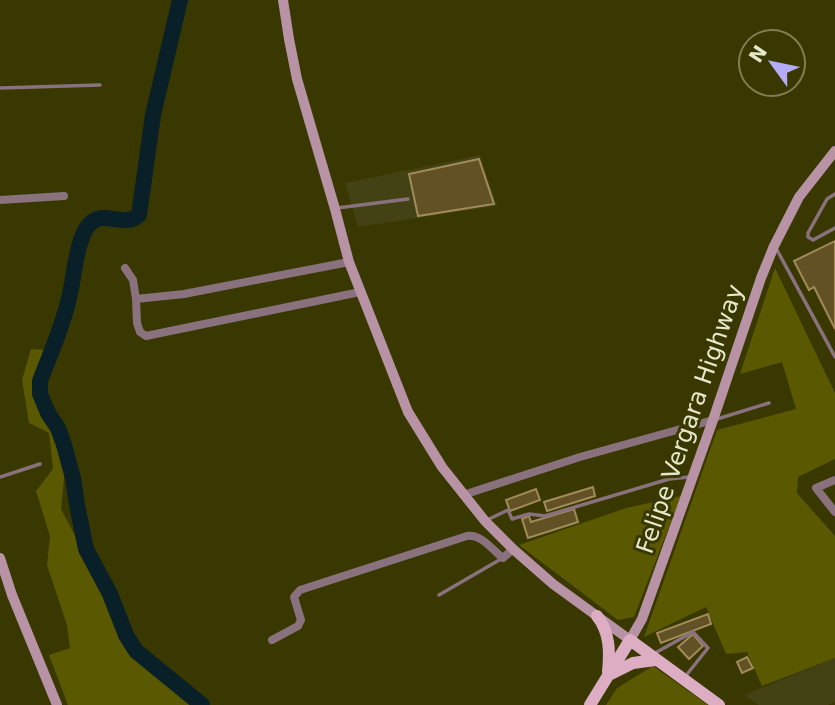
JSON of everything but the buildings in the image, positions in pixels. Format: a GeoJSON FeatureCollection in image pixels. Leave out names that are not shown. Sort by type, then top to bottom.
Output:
{"type":"FeatureCollection","features":[{"type":"Feature","properties":{"kind":"main road"},"geometry":{"type":"LineString","coordinates":[[597,616],[603,624],[609,644],[607,676]]}},
{"type":"Feature","properties":{"kind":"main road"},"geometry":{"type":"LineString","coordinates":[[630,640],[719,705]]}},
{"type":"Feature","properties":{"kind":"main road","name":"Felipe Vergara Highway"},"geometry":{"type":"LineString","coordinates":[[590,705],[630,640]]}},
{"type":"Feature","properties":{"kind":"main road"},"geometry":{"type":"LineString","coordinates":[[607,676],[620,668],[652,658]]}},
{"type":"Feature","properties":{"kind":"street"},"geometry":{"type":"LineString","coordinates":[[283,0],[297,79],[349,262],[408,412],[442,467],[485,521],[553,584],[630,640]]}},
{"type":"Feature","properties":{"kind":"street","name":"Felipe Vergara Highway"},"geometry":{"type":"LineString","coordinates":[[630,640],[642,620],[774,246],[799,197],[835,151]]}},
{"type":"Feature","properties":{"kind":"street"},"geometry":{"type":"LineString","coordinates":[[0,200],[64,196]]}},
{"type":"Feature","properties":{"kind":"street"},"geometry":{"type":"LineString","coordinates":[[136,299],[184,293],[349,262]]}},
{"type":"Feature","properties":{"kind":"street"},"geometry":{"type":"LineString","coordinates":[[125,268],[133,280],[137,323],[140,332],[146,336],[360,292]]}},
{"type":"Feature","properties":{"kind":"street"},"geometry":{"type":"LineString","coordinates":[[463,495],[580,457],[713,420]]}},
{"type":"Feature","properties":{"kind":"street"},"geometry":{"type":"LineString","coordinates":[[835,480],[816,488],[835,512]]}},
{"type":"Feature","properties":{"kind":"street"},"geometry":{"type":"LineString","coordinates":[[272,640],[300,623],[294,601],[300,590],[474,535],[480,537],[503,558],[513,549]]}},
{"type":"Feature","properties":{"kind":"street"},"geometry":{"type":"LineString","coordinates":[[0,558],[12,595],[57,705]]}},
{"type":"Feature","properties":{"kind":"lane"},"geometry":{"type":"LineString","coordinates":[[0,88],[100,85]]}},
{"type":"Feature","properties":{"kind":"lane"},"geometry":{"type":"LineString","coordinates":[[835,194],[827,200],[808,237],[813,240],[835,228]]}},
{"type":"Feature","properties":{"kind":"lane"},"geometry":{"type":"LineString","coordinates":[[335,208],[408,199]]}},
{"type":"Feature","properties":{"kind":"lane"},"geometry":{"type":"LineString","coordinates":[[774,246],[835,358]]}},
{"type":"Feature","properties":{"kind":"lane"},"geometry":{"type":"LineString","coordinates":[[713,420],[769,403]]}},
{"type":"Feature","properties":{"kind":"lane"},"geometry":{"type":"LineString","coordinates":[[0,477],[40,464]]}},
{"type":"Feature","properties":{"kind":"lane"},"geometry":{"type":"LineString","coordinates":[[485,521],[508,510],[512,519],[529,514],[545,516],[669,479],[693,477]]}},
{"type":"Feature","properties":{"kind":"lane"},"geometry":{"type":"LineString","coordinates":[[439,594],[503,558]]}},
{"type":"Feature","properties":{"kind":"lane"},"geometry":{"type":"LineString","coordinates":[[652,658],[693,632],[708,648],[682,679]]}},
{"type":"Feature","properties":{"kind":"shaded area"},"geometry":{"type":"Polygon","coordinates":[[[480,155],[497,206],[358,227],[345,183],[480,155]]]}},
{"type":"Feature","properties":{"kind":"shaded area"},"geometry":{"type":"Polygon","coordinates":[[[775,268],[835,393],[835,459],[798,477],[797,493],[835,536],[835,658],[762,686],[747,652],[726,654],[706,607],[644,637],[717,430],[796,409],[782,362],[740,374],[775,268]]]}},
{"type":"Feature","properties":{"kind":"shaded area"},"geometry":{"type":"Polygon","coordinates":[[[31,349],[46,350],[34,388],[66,459],[61,509],[134,657],[192,705],[68,705],[49,655],[70,648],[67,625],[47,565],[50,536],[36,491],[53,469],[49,433],[29,423],[22,380],[31,349]]]}},
{"type":"Feature","properties":{"kind":"shaded area"},"geometry":{"type":"Polygon","coordinates":[[[681,496],[634,617],[618,620],[519,545],[626,508],[681,496]]]}},
{"type":"Feature","properties":{"kind":"shaded area"},"geometry":{"type":"Polygon","coordinates":[[[835,658],[835,702],[828,705],[759,705],[744,695],[835,658]]]}},
{"type":"Feature","properties":{"kind":"shaded area"},"geometry":{"type":"Polygon","coordinates":[[[653,666],[708,705],[606,705],[617,688],[653,666]]]}},
{"type":"Feature","properties":{"kind":"waterway"},"geometry":{"type":"LineString","coordinates":[[180,0],[153,115],[139,215],[127,220],[101,218],[95,220],[85,231],[78,250],[63,319],[40,381],[40,394],[64,445],[86,549],[110,594],[126,635],[136,651],[202,705]]}}]}
